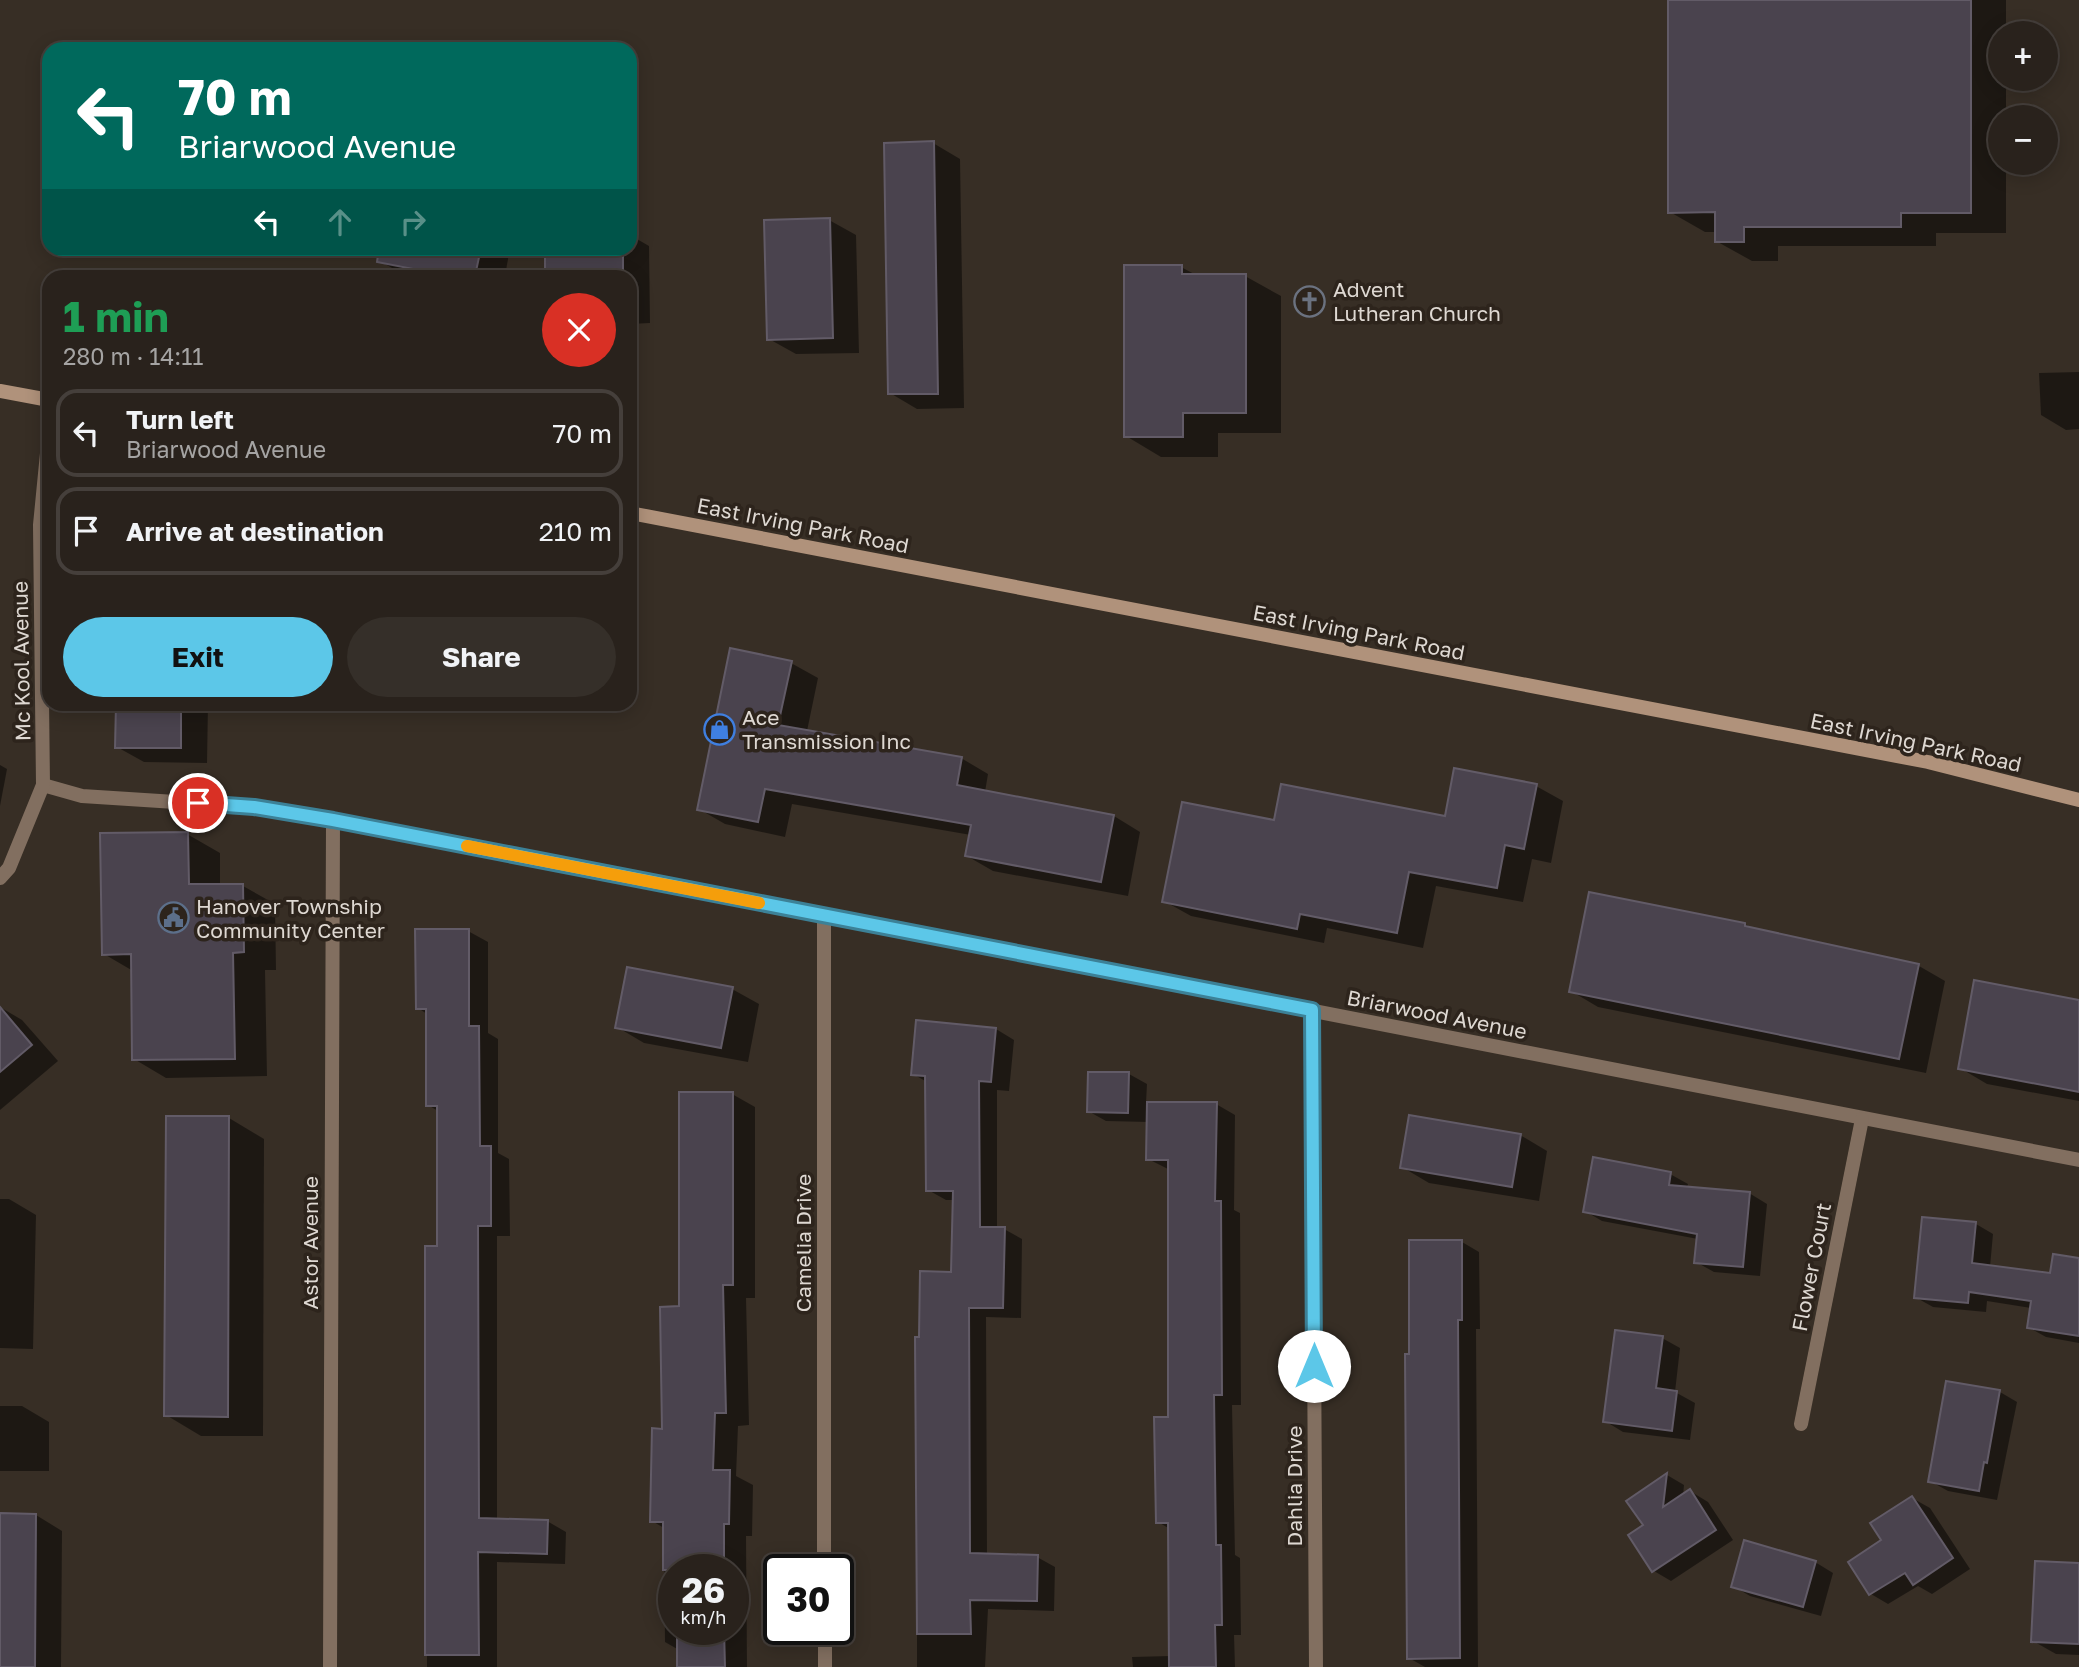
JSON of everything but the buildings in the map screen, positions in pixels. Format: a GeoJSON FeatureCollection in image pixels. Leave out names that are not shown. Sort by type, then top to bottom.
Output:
{"type":"FeatureCollection","features":[{"type":"Feature","properties":{"kind":"main road"},"geometry":{"type":"LineString","coordinates":[[0,391],[42,399]]}},
{"type":"Feature","properties":{"kind":"main road","name":"East Irving Park Road"},"geometry":{"type":"LineString","coordinates":[[637,514],[1928,762],[2079,800]]}},
{"type":"Feature","properties":{"kind":"street","name":"Mc Kool Avenue"},"geometry":{"type":"LineString","coordinates":[[42,505],[42,698]]}},
{"type":"Feature","properties":{"kind":"street","name":"Mc Kool Avenue"},"geometry":{"type":"LineString","coordinates":[[0,878],[9,868],[43,785],[42,711]]}},
{"type":"Feature","properties":{"kind":"street","name":"Briarwood Avenue"},"geometry":{"type":"LineString","coordinates":[[43,785],[82,796],[254,807],[333,820],[2079,1160]]}},
{"type":"Feature","properties":{"kind":"street","name":"Astor Avenue"},"geometry":{"type":"LineString","coordinates":[[330,1667],[333,820]]}},
{"type":"Feature","properties":{"kind":"street","name":"Camelia Drive"},"geometry":{"type":"LineString","coordinates":[[824,916],[824,1554]]}},
{"type":"Feature","properties":{"kind":"street","name":"Dahlia Drive"},"geometry":{"type":"LineString","coordinates":[[1312,1010],[1316,1667]]}},
{"type":"Feature","properties":{"kind":"street","name":"Flower Court"},"geometry":{"type":"LineString","coordinates":[[1801,1424],[1862,1119]]}},
{"type":"Feature","properties":{"kind":"street"},"geometry":{"type":"LineString","coordinates":[[824,1645],[825,1667]]}},
{"type":"Feature","properties":{"kind":"slow traffic"},"geometry":{"type":"LineString","coordinates":[[467,846],[759,903]]}},
{"type":"Feature","properties":{"kind":"place","name":"Advent Lutheran Church"},"geometry":{"type":"Point","coordinates":[1310,301]}},
{"type":"Feature","properties":{"kind":"place","name":"Ace Transmission Inc"},"geometry":{"type":"Point","coordinates":[719,729]}},
{"type":"Feature","properties":{"kind":"place","name":"Hanover Township Community Center"},"geometry":{"type":"Point","coordinates":[173,918]}},
{"type":"Feature","properties":{"kind":"route"},"geometry":{"type":"LineString","coordinates":[[198,803],[254,807],[333,820],[1312,1010],[1314,1366]]}}]}
